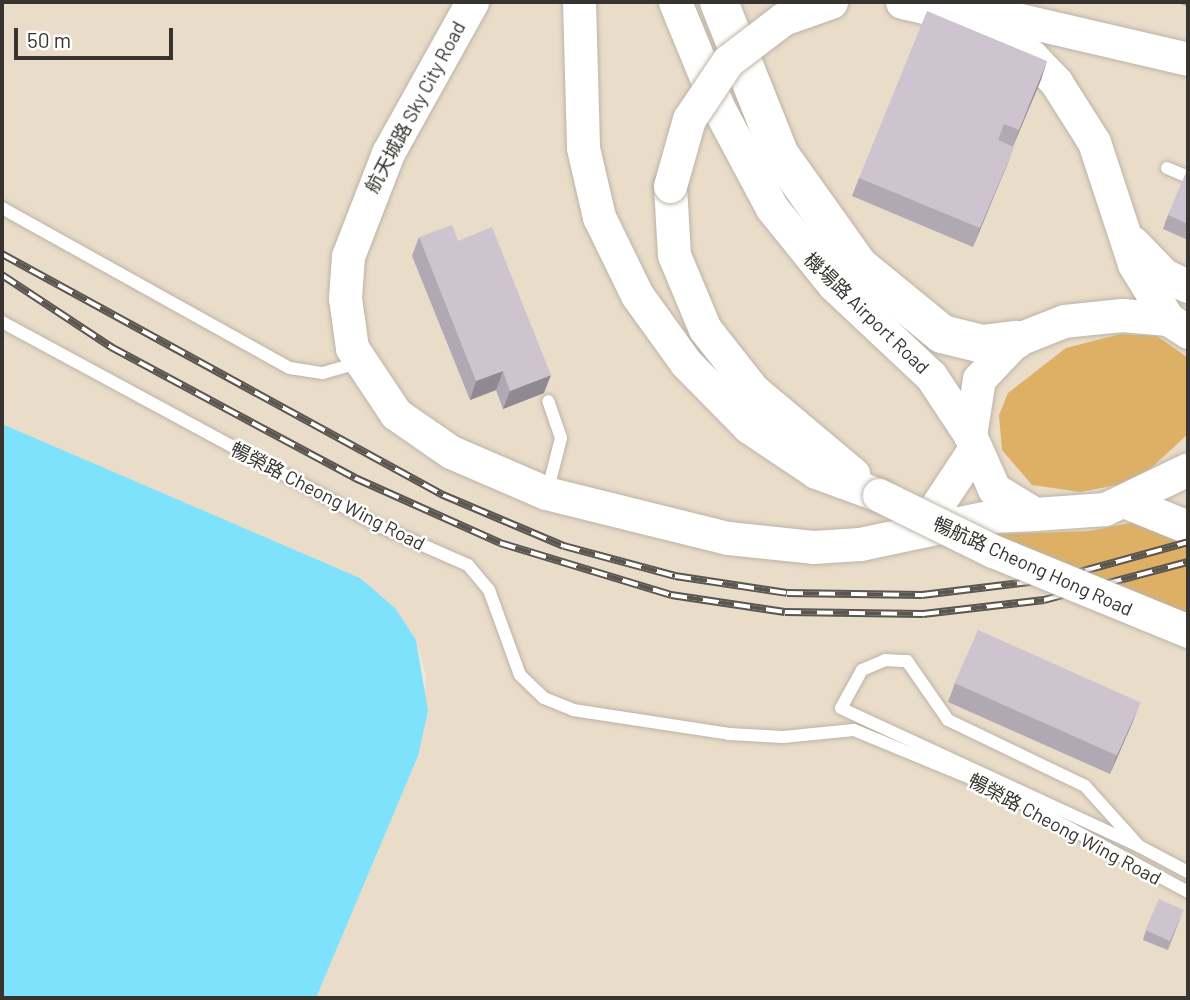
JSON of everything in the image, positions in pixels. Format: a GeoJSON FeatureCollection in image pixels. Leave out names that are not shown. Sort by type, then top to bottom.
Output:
{"type":"FeatureCollection","features":[{"type":"Feature","properties":{"kind":"main road","name":"機場路 Airport Road"},"geometry":{"type":"LineString","coordinates":[[719,2],[780,155],[859,266],[942,334],[982,344],[1016,340]]}},
{"type":"Feature","properties":{"kind":"street","name":"航天城路 Sky City Road"},"geometry":{"type":"LineString","coordinates":[[472,2],[387,153],[353,234],[345,299],[358,363],[412,429],[547,493],[643,521],[767,544],[860,544],[906,532],[1035,514],[1080,515],[1126,502],[1188,469]]}},
{"type":"Feature","properties":{"kind":"street"},"geometry":{"type":"LineString","coordinates":[[579,2],[583,148],[613,249],[637,295],[686,363],[749,426],[822,463]]}},
{"type":"Feature","properties":{"kind":"street","name":"機場路 Airport Road"},"geometry":{"type":"LineString","coordinates":[[675,2],[718,107],[772,208],[833,284],[931,376],[972,443],[994,489],[1035,514]]}},
{"type":"Feature","properties":{"kind":"street"},"geometry":{"type":"LineString","coordinates":[[822,463],[752,390],[705,329],[674,255],[670,186],[689,119],[728,61],[783,19],[831,2]]}},
{"type":"Feature","properties":{"kind":"street"},"geometry":{"type":"LineString","coordinates":[[902,2],[970,18],[1021,49],[1056,82],[1094,142],[1139,276],[1178,325]]}},
{"type":"Feature","properties":{"kind":"street"},"geometry":{"type":"LineString","coordinates":[[961,2],[1098,43],[1188,60]]}},
{"type":"Feature","properties":{"kind":"street"},"geometry":{"type":"LineString","coordinates":[[1124,229],[1153,265],[1188,286]]}},
{"type":"Feature","properties":{"kind":"street"},"geometry":{"type":"LineString","coordinates":[[972,443],[979,379],[1016,340],[1064,321],[1178,325]]}},
{"type":"Feature","properties":{"kind":"street","name":"航天城路 Sky City Road"},"geometry":{"type":"LineString","coordinates":[[906,532],[934,510],[972,443]]}},
{"type":"Feature","properties":{"kind":"street","name":"暢航路 Cheong Hong Road"},"geometry":{"type":"LineString","coordinates":[[822,463],[879,495],[993,551],[1188,631]]}},
{"type":"Feature","properties":{"kind":"street"},"geometry":{"type":"LineString","coordinates":[[1126,502],[1188,527]]}},
{"type":"Feature","properties":{"kind":"lane"},"geometry":{"type":"LineString","coordinates":[[1167,168],[1188,177]]}},
{"type":"Feature","properties":{"kind":"lane"},"geometry":{"type":"LineString","coordinates":[[2,208],[290,369],[323,373],[358,363]]}},
{"type":"Feature","properties":{"kind":"lane","name":"暢榮路 Cheong Wing Road"},"geometry":{"type":"LineString","coordinates":[[2,322],[379,526],[468,565],[489,590],[520,675],[544,698],[573,710],[729,734],[783,737],[853,730],[997,789],[1188,892]]}},
{"type":"Feature","properties":{"kind":"lane"},"geometry":{"type":"LineString","coordinates":[[547,493],[561,438],[548,401]]}},
{"type":"Feature","properties":{"kind":"lane"},"geometry":{"type":"LineString","coordinates":[[1139,846],[1085,786],[948,720],[906,662],[885,660],[862,670],[841,708],[1139,846],[1188,873]]}},
{"type":"Feature","properties":{"kind":"shaded area"},"geometry":{"type":"Polygon","coordinates":[[[2,2],[1188,2],[1188,998],[316,998],[418,756],[426,676],[416,640],[395,608],[2,424],[2,2]]]}},
{"type":"Feature","properties":{"kind":"shaded area"},"geometry":{"type":"Polygon","coordinates":[[[1120,334],[1157,336],[1188,358],[1188,434],[1150,469],[1117,485],[1080,492],[1032,485],[1002,450],[999,415],[1008,393],[1066,348],[1120,334]]]}},
{"type":"Feature","properties":{"kind":"shaded area"},"geometry":{"type":"Polygon","coordinates":[[[1145,520],[1169,530],[1188,550],[1188,620],[971,535],[1089,531],[1145,520]]]}},
{"type":"Feature","properties":{"kind":"water"},"geometry":{"type":"Polygon","coordinates":[[[2,424],[360,578],[395,608],[416,640],[428,711],[418,756],[316,998],[2,998],[2,424]]]}},
{"type":"Feature","properties":{"kind":"building"},"geometry":{"type":"Polygon","coordinates":[[[927,11],[1047,61],[1019,130],[1004,124],[998,140],[1014,147],[980,228],[859,178],[927,11]]]}},
{"type":"Feature","properties":{"kind":"building"},"geometry":{"type":"Polygon","coordinates":[[[1186,172],[1188,173],[1188,224],[1168,215],[1186,172]]]}},
{"type":"Feature","properties":{"kind":"building"},"geometry":{"type":"Polygon","coordinates":[[[452,225],[458,241],[492,227],[551,375],[510,391],[503,371],[476,381],[419,237],[452,225]]]}},
{"type":"Feature","properties":{"kind":"building"},"geometry":{"type":"Polygon","coordinates":[[[978,630],[1141,702],[1117,755],[954,683],[978,630]]]}},
{"type":"Feature","properties":{"kind":"building"},"geometry":{"type":"Polygon","coordinates":[[[1159,899],[1184,910],[1170,941],[1145,930],[1159,899]]]}},
{"type":"Feature","properties":{"kind":"railway"},"geometry":{"type":"LineString","coordinates":[[2,254],[443,495],[564,546],[675,576],[787,593],[922,595],[1054,579],[1188,542]]}},
{"type":"Feature","properties":{"kind":"railway"},"geometry":{"type":"LineString","coordinates":[[2,275],[111,347],[355,478],[500,543],[671,595],[785,612],[923,614],[1044,600],[1188,562]]}}]}
